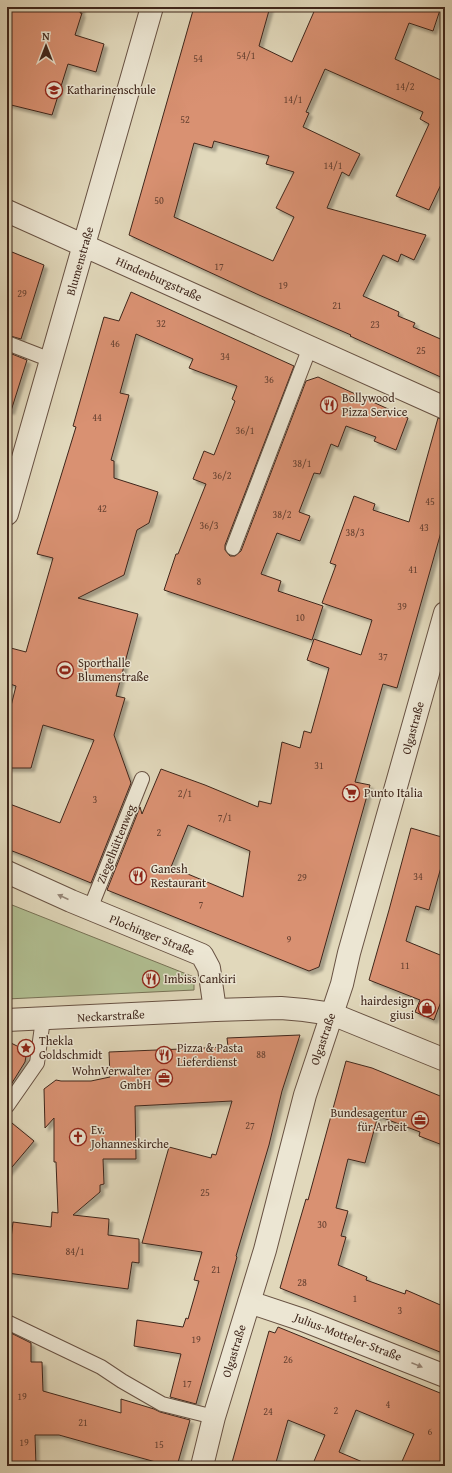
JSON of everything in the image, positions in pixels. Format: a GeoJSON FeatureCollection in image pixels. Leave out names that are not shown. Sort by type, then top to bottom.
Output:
{"type":"FeatureCollection","features":[{"type":"Feature","properties":{"kind":"street","name":"Blumenstraße"},"geometry":{"type":"LineString","coordinates":[[7,514],[152,7]]}},
{"type":"Feature","properties":{"kind":"street","name":"Hindenburgstraße"},"geometry":{"type":"LineString","coordinates":[[7,211],[445,408]]}},
{"type":"Feature","properties":{"kind":"street","name":"Olgastraße"},"geometry":{"type":"LineString","coordinates":[[202,1466],[214,1417],[250,1302],[305,1095],[342,984],[445,613]]}},
{"type":"Feature","properties":{"kind":"street","name":"Plochinger Straße"},"geometry":{"type":"LineString","coordinates":[[7,872],[90,909],[202,955],[209,968],[215,1010]]}},
{"type":"Feature","properties":{"kind":"street"},"geometry":{"type":"LineString","coordinates":[[215,1010],[281,1008],[332,1014],[445,1060]]}},
{"type":"Feature","properties":{"kind":"street","name":"Neckarstraße"},"geometry":{"type":"LineString","coordinates":[[7,1020],[215,1010]]}},
{"type":"Feature","properties":{"kind":"street","name":"Julius-Motteler-Straße"},"geometry":{"type":"LineString","coordinates":[[250,1302],[303,1320],[445,1376]]}},
{"type":"Feature","properties":{"kind":"lane"},"geometry":{"type":"LineString","coordinates":[[7,343],[51,360]]}},
{"type":"Feature","properties":{"kind":"lane"},"geometry":{"type":"LineString","coordinates":[[234,548],[310,347]]}},
{"type":"Feature","properties":{"kind":"lane","name":"Ziegelhüttenweg"},"geometry":{"type":"LineString","coordinates":[[90,909],[142,779]]}},
{"type":"Feature","properties":{"kind":"lane"},"geometry":{"type":"LineString","coordinates":[[7,1106],[38,1063],[43,1019]]}},
{"type":"Feature","properties":{"kind":"lane"},"geometry":{"type":"LineString","coordinates":[[7,1322],[101,1367],[154,1401],[214,1417]]}},
{"type":"Feature","properties":{"kind":"green space"},"geometry":{"type":"Polygon","coordinates":[[[7,903],[194,977],[194,990],[7,999],[7,903]]]}},
{"type":"Feature","properties":{"kind":"building","name":"Katharinenschule"},"geometry":{"type":"Polygon","coordinates":[[[7,7],[82,7],[80,13],[82,13],[75,35],[104,44],[96,72],[68,64],[52,115],[7,104],[7,7]]]}},
{"type":"Feature","properties":{"kind":"building"},"geometry":{"type":"Polygon","coordinates":[[[194,7],[270,7],[259,46],[292,62],[316,7],[441,7],[433,31],[409,23],[395,59],[445,82],[445,176],[429,210],[396,196],[429,124],[420,119],[423,112],[325,69],[306,112],[309,113],[303,127],[360,154],[349,176],[342,172],[327,208],[426,235],[414,260],[401,254],[398,262],[383,255],[363,296],[399,312],[398,316],[415,323],[413,327],[445,341],[445,379],[129,235],[194,7]],[[214,141],[212,148],[194,143],[174,217],[273,261],[294,217],[276,208],[294,172],[266,164],[269,156],[214,141]]]}},
{"type":"Feature","properties":{"kind":"building"},"geometry":{"type":"Polygon","coordinates":[[[7,250],[44,265],[21,339],[7,335],[7,250]]]}},
{"type":"Feature","properties":{"kind":"building"},"geometry":{"type":"Polygon","coordinates":[[[131,292],[294,366],[225,545],[225,550],[230,556],[235,556],[241,551],[306,381],[318,377],[408,418],[396,450],[374,441],[376,437],[346,426],[338,447],[331,444],[320,474],[314,473],[299,512],[310,516],[300,541],[277,533],[261,574],[281,581],[278,591],[323,606],[312,640],[164,590],[176,554],[178,554],[206,484],[193,479],[204,451],[214,455],[235,401],[232,399],[237,386],[189,368],[193,359],[136,334],[120,393],[129,395],[111,460],[114,461],[114,478],[158,492],[149,523],[137,530],[124,575],[78,598],[138,614],[116,696],[125,698],[114,735],[131,783],[91,883],[7,849],[7,803],[60,823],[94,740],[43,725],[31,768],[7,768],[7,722],[16,686],[7,683],[7,647],[26,652],[53,558],[37,554],[76,427],[73,426],[104,317],[119,321],[131,292]]]}},
{"type":"Feature","properties":{"kind":"building"},"geometry":{"type":"Polygon","coordinates":[[[7,352],[27,360],[11,411],[7,410],[7,352]]]}},
{"type":"Feature","properties":{"kind":"building"},"geometry":{"type":"Polygon","coordinates":[[[438,418],[445,420],[445,518],[397,688],[383,684],[355,782],[370,785],[319,967],[309,971],[107,890],[140,807],[142,814],[161,769],[258,807],[259,801],[271,804],[282,742],[300,748],[304,731],[311,733],[329,668],[307,660],[314,639],[361,655],[372,620],[322,603],[336,565],[330,563],[354,496],[375,504],[373,510],[409,522],[438,418]],[[188,825],[171,867],[243,897],[250,851],[188,825]]]}},
{"type":"Feature","properties":{"kind":"building"},"geometry":{"type":"Polygon","coordinates":[[[411,828],[445,838],[445,853],[429,910],[416,906],[406,941],[445,957],[445,991],[434,1020],[415,1012],[420,1000],[369,980],[411,828]]]}},
{"type":"Feature","properties":{"kind":"building"},"geometry":{"type":"Polygon","coordinates":[[[300,1035],[282,1091],[269,1145],[236,1256],[237,1257],[196,1404],[170,1397],[181,1354],[134,1346],[137,1320],[183,1327],[186,1318],[188,1319],[199,1281],[194,1280],[202,1252],[142,1243],[169,1147],[211,1158],[212,1154],[216,1155],[232,1101],[135,1106],[136,1159],[103,1159],[104,1184],[100,1185],[100,1192],[73,1215],[109,1219],[108,1235],[139,1239],[139,1263],[132,1262],[128,1289],[7,1273],[13,1222],[51,1227],[52,1212],[58,1213],[56,1162],[54,1162],[54,1118],[45,1128],[44,1089],[56,1080],[91,1081],[110,1077],[109,1052],[228,1047],[227,1038],[300,1035]]]}},
{"type":"Feature","properties":{"kind":"building"},"geometry":{"type":"Polygon","coordinates":[[[7,1041],[23,1049],[26,1056],[25,1062],[7,1091],[7,1041]]]}},
{"type":"Feature","properties":{"kind":"building"},"geometry":{"type":"Polygon","coordinates":[[[346,1061],[372,1068],[445,1098],[445,1146],[419,1136],[420,1132],[378,1116],[365,1163],[348,1159],[336,1208],[348,1211],[341,1236],[346,1237],[338,1265],[367,1277],[366,1280],[405,1294],[406,1290],[445,1307],[445,1354],[280,1288],[306,1199],[308,1200],[346,1061]]]}},
{"type":"Feature","properties":{"kind":"building"},"geometry":{"type":"Polygon","coordinates":[[[7,1119],[34,1141],[7,1173],[7,1119]]]}},
{"type":"Feature","properties":{"kind":"building"},"geometry":{"type":"Polygon","coordinates":[[[278,1327],[445,1395],[445,1466],[400,1466],[414,1434],[356,1410],[339,1452],[372,1466],[312,1466],[325,1435],[288,1420],[275,1466],[231,1466],[269,1331],[275,1333],[278,1327]]]}},
{"type":"Feature","properties":{"kind":"building"},"geometry":{"type":"Polygon","coordinates":[[[7,1331],[31,1343],[31,1362],[42,1362],[43,1391],[121,1413],[121,1399],[190,1420],[177,1466],[170,1466],[59,1435],[35,1435],[36,1466],[7,1466],[7,1331]]]}},
{"type":"Feature","properties":{"kind":"place","name":"Katharinenschule"},"geometry":{"type":"Point","coordinates":[54,90]}},
{"type":"Feature","properties":{"kind":"place","name":"Bollywood Pizza Service"},"geometry":{"type":"Point","coordinates":[329,405]}},
{"type":"Feature","properties":{"kind":"place","name":"Sporthalle Blumenstraße"},"geometry":{"type":"Point","coordinates":[65,670]}},
{"type":"Feature","properties":{"kind":"place","name":"Punto Italia"},"geometry":{"type":"Point","coordinates":[351,793]}},
{"type":"Feature","properties":{"kind":"place","name":"Ganesh Restaurant"},"geometry":{"type":"Point","coordinates":[138,876]}},
{"type":"Feature","properties":{"kind":"place","name":"Imbiss Cankiri"},"geometry":{"type":"Point","coordinates":[151,979]}},
{"type":"Feature","properties":{"kind":"place","name":"hairdesign giusi"},"geometry":{"type":"Point","coordinates":[427,1008]}},
{"type":"Feature","properties":{"kind":"place","name":"Thekla Goldschmidt"},"geometry":{"type":"Point","coordinates":[26,1048]}},
{"type":"Feature","properties":{"kind":"place","name":"Pizza & Pasta Lieferdienst"},"geometry":{"type":"Point","coordinates":[164,1055]}},
{"type":"Feature","properties":{"kind":"place","name":"WohnVerwalter GmbH"},"geometry":{"type":"Point","coordinates":[164,1078]}},
{"type":"Feature","properties":{"kind":"place","name":"Bundesagentur für Arbeit"},"geometry":{"type":"Point","coordinates":[420,1120]}},
{"type":"Feature","properties":{"kind":"place","name":"Ev. Johanneskirche"},"geometry":{"type":"Point","coordinates":[78,1137]}}]}
